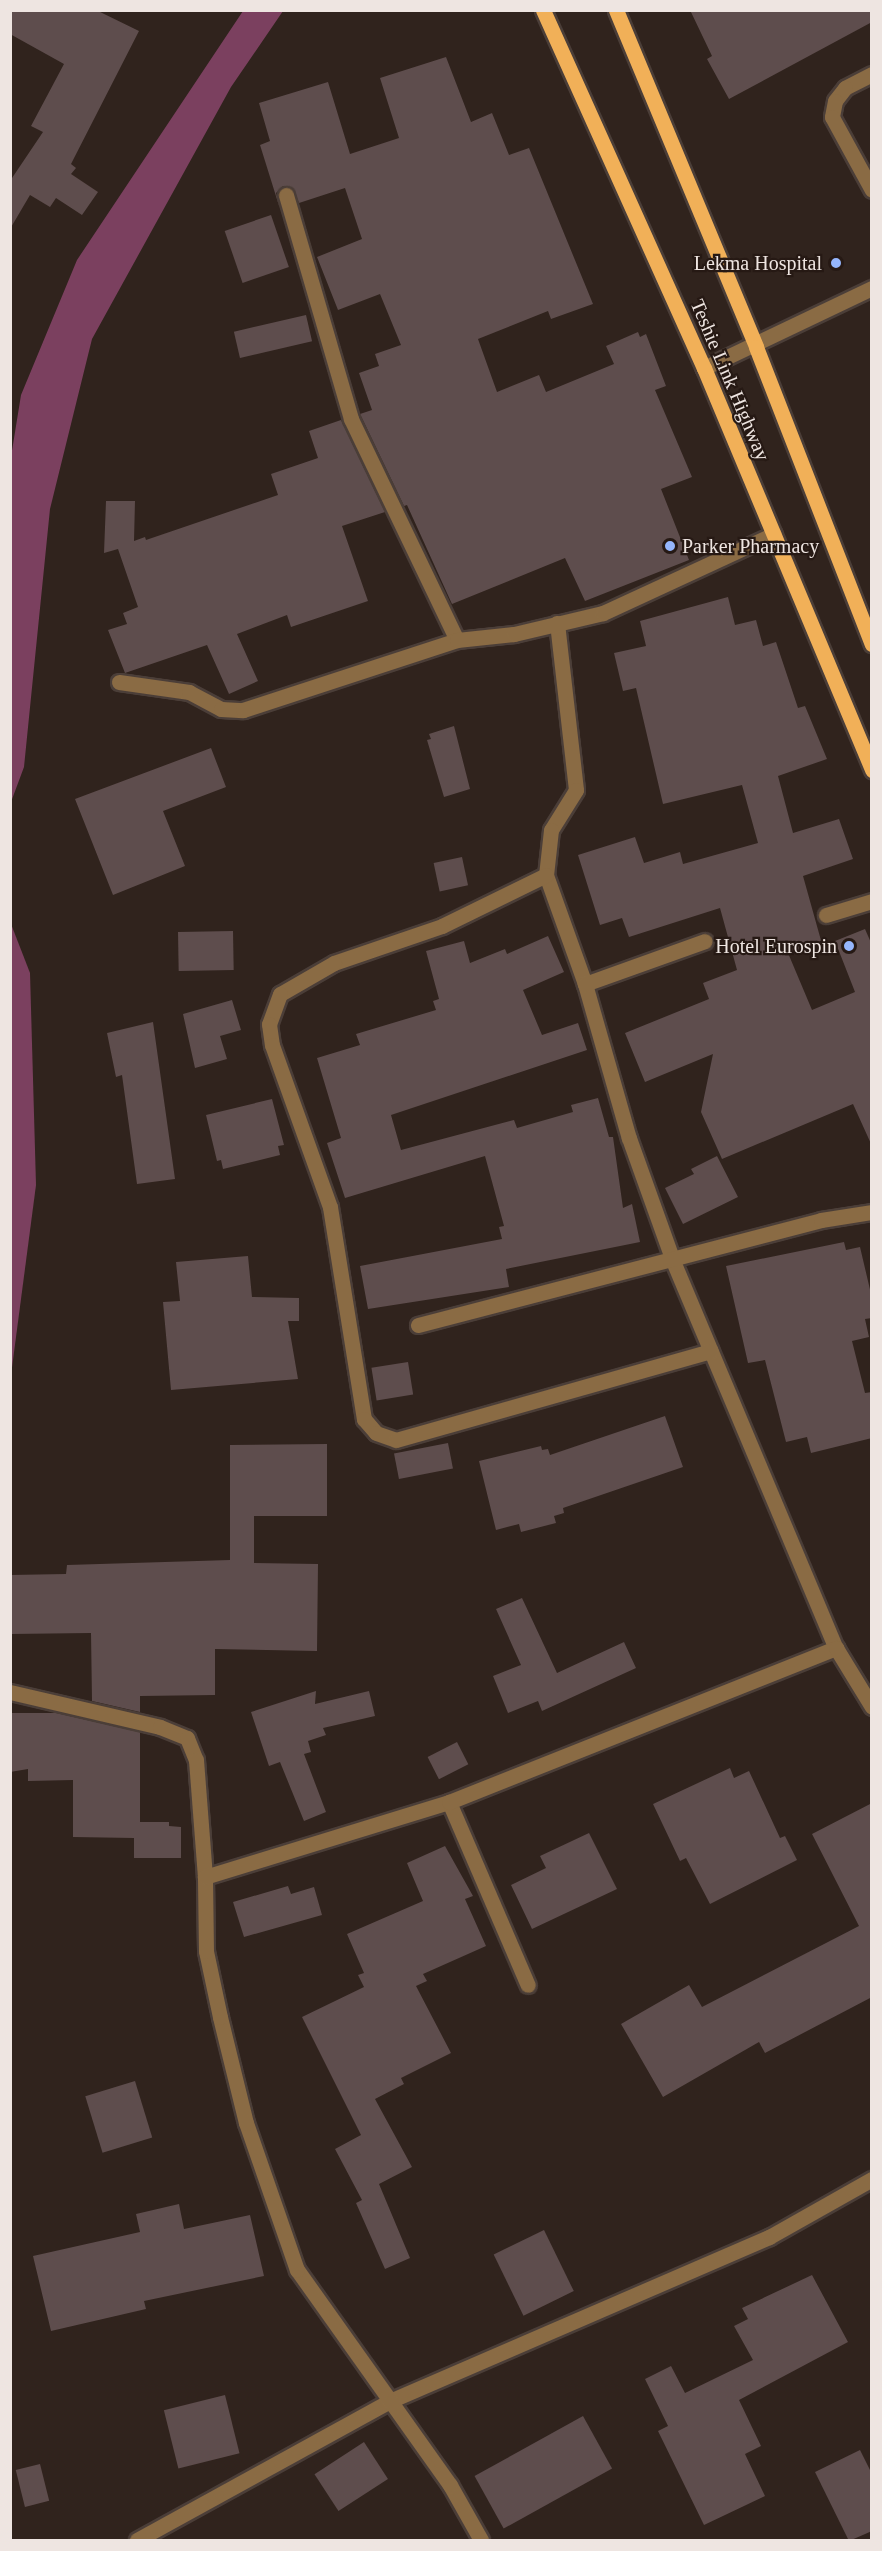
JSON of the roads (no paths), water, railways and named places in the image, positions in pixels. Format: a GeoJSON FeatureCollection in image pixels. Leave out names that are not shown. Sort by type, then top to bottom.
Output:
{"type":"FeatureCollection","features":[{"type":"Feature","properties":{"kind":"main road","name":"Teshie Link Highway"},"geometry":{"type":"LineString","coordinates":[[543,10],[704,369],[872,770]]}},
{"type":"Feature","properties":{"kind":"main road","name":"Teshie Link Highway"},"geometry":{"type":"LineString","coordinates":[[616,10],[756,346],[872,644]]}},
{"type":"Feature","properties":{"kind":"street"},"geometry":{"type":"LineString","coordinates":[[872,74],[846,88],[835,101],[832,117],[872,190]]}},
{"type":"Feature","properties":{"kind":"street"},"geometry":{"type":"LineString","coordinates":[[286,195],[351,419],[457,640]]}},
{"type":"Feature","properties":{"kind":"street"},"geometry":{"type":"LineString","coordinates":[[704,369],[756,346],[872,288]]}},
{"type":"Feature","properties":{"kind":"street"},"geometry":{"type":"LineString","coordinates":[[119,682],[189,692],[221,709],[243,710],[457,640],[514,634],[557,622],[603,613],[774,534]]}},
{"type":"Feature","properties":{"kind":"street"},"geometry":{"type":"LineString","coordinates":[[557,622],[576,790],[551,830],[546,875],[585,984],[629,1138],[673,1261],[836,1648],[872,1707]]}},
{"type":"Feature","properties":{"kind":"street"},"geometry":{"type":"LineString","coordinates":[[546,875],[442,926],[334,963],[280,994],[269,1024],[272,1045],[330,1207],[363,1419],[376,1433],[396,1440],[711,1351]]}},
{"type":"Feature","properties":{"kind":"street"},"geometry":{"type":"LineString","coordinates":[[826,915],[872,901]]}},
{"type":"Feature","properties":{"kind":"street"},"geometry":{"type":"LineString","coordinates":[[585,984],[705,941]]}},
{"type":"Feature","properties":{"kind":"street"},"geometry":{"type":"LineString","coordinates":[[418,1324],[673,1261],[821,1220],[872,1212]]}},
{"type":"Feature","properties":{"kind":"street"},"geometry":{"type":"LineString","coordinates":[[205,1877],[448,1802],[836,1648]]}},
{"type":"Feature","properties":{"kind":"street"},"geometry":{"type":"LineString","coordinates":[[10,1692],[160,1727],[187,1738],[195,1760],[205,1877],[206,1951],[246,2122],[294,2259],[390,2401],[450,2484],[474,2538]]}},
{"type":"Feature","properties":{"kind":"street"},"geometry":{"type":"LineString","coordinates":[[448,1802],[528,1985]]}},
{"type":"Feature","properties":{"kind":"street"},"geometry":{"type":"LineString","coordinates":[[137,2541],[390,2401],[769,2236],[872,2180]]}},
{"type":"Feature","properties":{"kind":"place","name":"Lekma Hospital"},"geometry":{"type":"Point","coordinates":[836,263]}},
{"type":"Feature","properties":{"kind":"place","name":"Parker Pharmacy"},"geometry":{"type":"Point","coordinates":[670,546]}},
{"type":"Feature","properties":{"kind":"place","name":"Hotel Eurospin"},"geometry":{"type":"Point","coordinates":[849,946]}}]}
